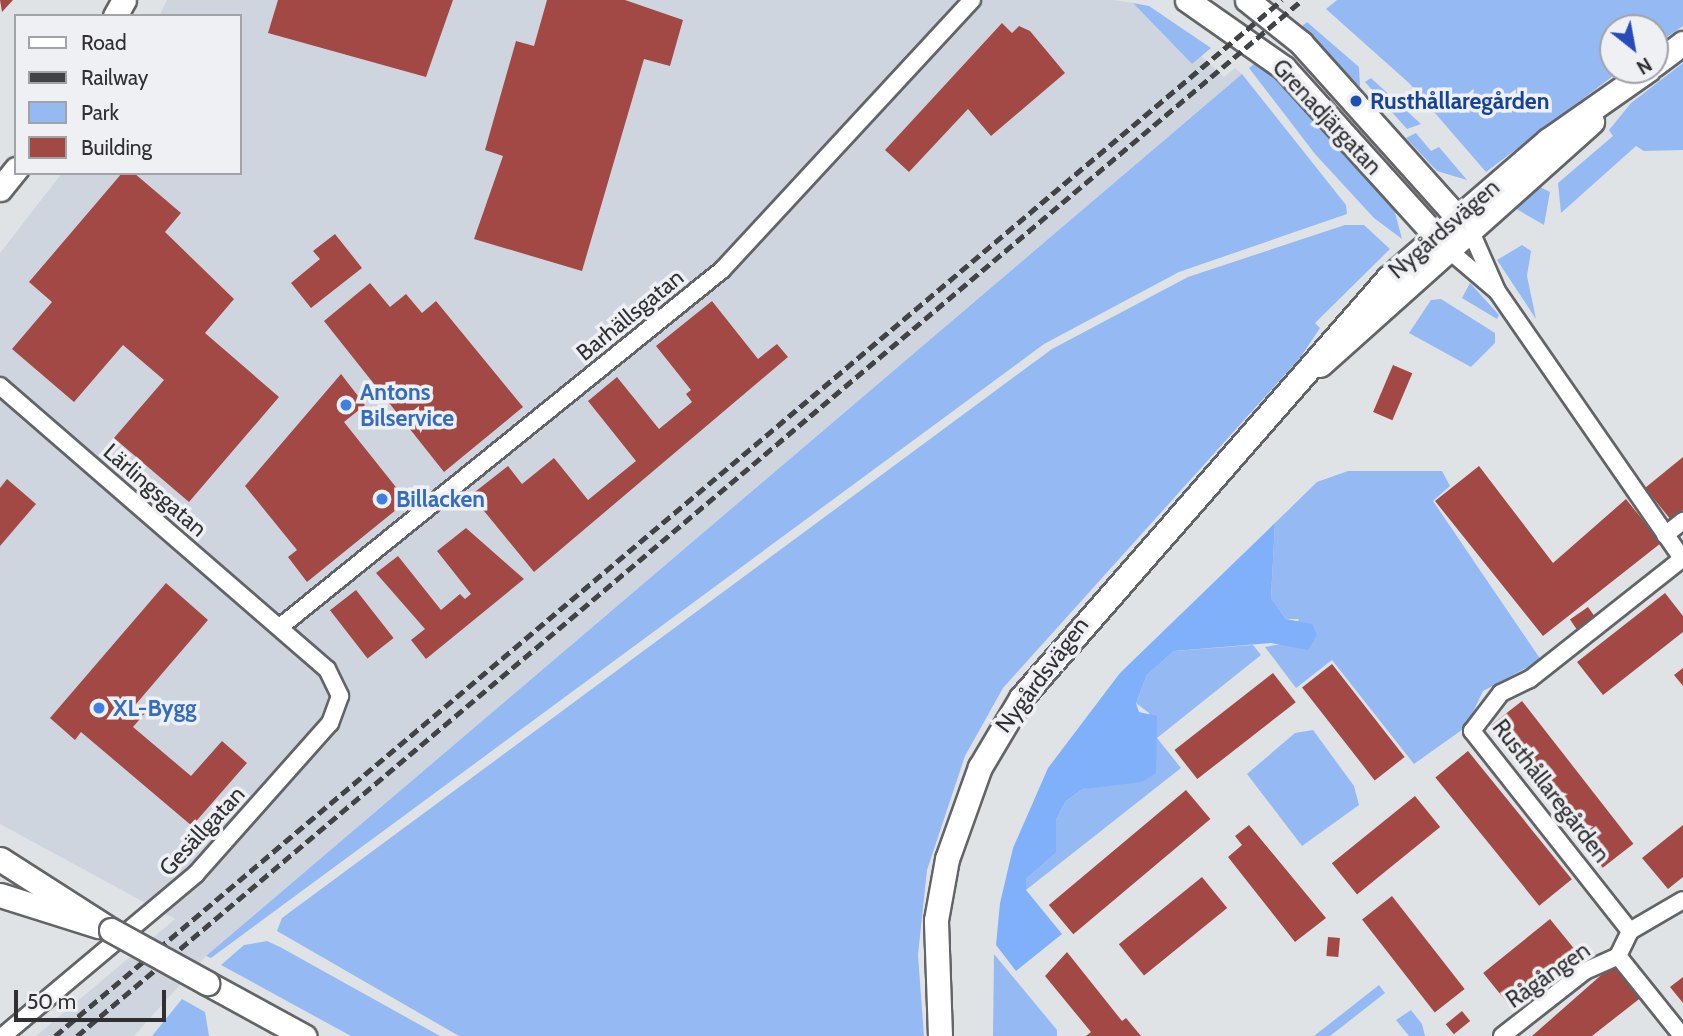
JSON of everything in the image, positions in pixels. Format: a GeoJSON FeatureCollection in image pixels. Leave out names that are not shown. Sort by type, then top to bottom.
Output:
{"type":"FeatureCollection","features":[{"type":"Feature","properties":{"kind":"street","name":"Barhällsgatan"},"geometry":{"type":"LineString","coordinates":[[280,627],[722,270],[972,0]]}},
{"type":"Feature","properties":{"kind":"street","name":"Grenadjärgatan"},"geometry":{"type":"LineString","coordinates":[[1187,0],[1284,68],[1451,253]]}},
{"type":"Feature","properties":{"kind":"street","name":"Grenadjärgatan"},"geometry":{"type":"LineString","coordinates":[[1247,0],[1301,43],[1465,225]]}},
{"type":"Feature","properties":{"kind":"street","name":"Nygårdsvägen"},"geometry":{"type":"LineString","coordinates":[[940,1036],[936,920],[947,859],[962,806],[998,732],[1056,650],[1297,383],[1337,329],[1436,235],[1465,225],[1629,84]]}},
{"type":"Feature","properties":{"kind":"street"},"geometry":{"type":"LineString","coordinates":[[0,189],[14,172]]}},
{"type":"Feature","properties":{"kind":"street","name":"Nygårdsvägen"},"geometry":{"type":"LineString","coordinates":[[1297,383],[1451,253],[1465,225]]}},
{"type":"Feature","properties":{"kind":"street","name":"Rusthållaregården"},"geometry":{"type":"LineString","coordinates":[[1465,225],[1497,291],[1683,560],[1530,679],[1501,693],[1472,731],[1630,932]]}},
{"type":"Feature","properties":{"kind":"street","name":"Rusthållaregården"},"geometry":{"type":"LineString","coordinates":[[1451,253],[1497,291]]}},
{"type":"Feature","properties":{"kind":"street","name":"Lärlingsgatan"},"geometry":{"type":"LineString","coordinates":[[0,386],[280,627]]}},
{"type":"Feature","properties":{"kind":"street"},"geometry":{"type":"LineString","coordinates":[[1665,535],[1683,521]]}},
{"type":"Feature","properties":{"kind":"street","name":"Gesällgatan"},"geometry":{"type":"LineString","coordinates":[[3,1036],[196,874],[330,723],[338,710],[336,682],[280,627]]}},
{"type":"Feature","properties":{"kind":"street"},"geometry":{"type":"LineString","coordinates":[[0,859],[111,930],[304,1036]]}},
{"type":"Feature","properties":{"kind":"street"},"geometry":{"type":"LineString","coordinates":[[0,895],[111,930]]}},
{"type":"Feature","properties":{"kind":"street"},"geometry":{"type":"LineString","coordinates":[[1630,932],[1683,900]]}},
{"type":"Feature","properties":{"kind":"street","name":"Rågången"},"geometry":{"type":"LineString","coordinates":[[1502,1036],[1586,971],[1618,956],[1630,932]]}},
{"type":"Feature","properties":{"kind":"street"},"geometry":{"type":"LineString","coordinates":[[1618,956],[1682,1036]]}},
{"type":"Feature","properties":{"kind":"shaded area"},"geometry":{"type":"Polygon","coordinates":[[[167,0],[1115,0],[1133,3],[1192,64],[1201,56],[1224,77],[1235,68],[1242,74],[206,956],[134,1036],[36,1036],[175,919],[0,824],[0,253],[60,175],[242,175],[242,14],[160,14],[167,0]]]}},
{"type":"Feature","properties":{"kind":"shaded area"},"geometry":{"type":"Polygon","coordinates":[[[1275,523],[1271,598],[1286,619],[1312,624],[1317,635],[1308,650],[1271,643],[1174,651],[1147,675],[1136,703],[1139,712],[1157,716],[1156,773],[1142,782],[1083,789],[1066,801],[1056,820],[1056,853],[1026,879],[1026,890],[1062,934],[1016,971],[996,945],[1000,903],[1013,848],[1048,768],[1120,673],[1275,523]]]}},
{"type":"Feature","properties":{"kind":"green space"},"geometry":{"type":"Polygon","coordinates":[[[1337,0],[1683,0],[1683,26],[1669,36],[1669,14],[1599,14],[1599,84],[1602,84],[1486,172],[1409,83],[1326,9],[1337,0]]]}},
{"type":"Feature","properties":{"kind":"green space"},"geometry":{"type":"Polygon","coordinates":[[[1133,3],[1149,6],[1211,48],[1192,64],[1133,3]]]}},
{"type":"Feature","properties":{"kind":"green space"},"geometry":{"type":"Polygon","coordinates":[[[1307,22],[1359,67],[1360,87],[1302,26],[1307,22]]]}},
{"type":"Feature","properties":{"kind":"green space"},"geometry":{"type":"Polygon","coordinates":[[[1259,60],[1393,205],[1402,239],[1374,218],[1315,154],[1249,68],[1259,60]]]}},
{"type":"Feature","properties":{"kind":"green space"},"geometry":{"type":"Polygon","coordinates":[[[1683,63],[1683,150],[1644,151],[1636,146],[1561,213],[1558,183],[1613,136],[1609,130],[1631,103],[1656,84],[1669,84],[1669,74],[1683,63]]]}},
{"type":"Feature","properties":{"kind":"green space"},"geometry":{"type":"Polygon","coordinates":[[[1242,74],[1346,205],[1347,214],[1179,272],[1044,344],[211,958],[206,956],[1242,74]]]}},
{"type":"Feature","properties":{"kind":"green space"},"geometry":{"type":"Polygon","coordinates":[[[1371,78],[1421,124],[1407,129],[1365,82],[1371,78]]]}},
{"type":"Feature","properties":{"kind":"green space"},"geometry":{"type":"Polygon","coordinates":[[[1416,133],[1431,151],[1439,147],[1467,180],[1437,171],[1406,138],[1416,133]]]}},
{"type":"Feature","properties":{"kind":"green space"},"geometry":{"type":"Polygon","coordinates":[[[1540,187],[1550,192],[1544,225],[1513,207],[1540,187]]]}},
{"type":"Feature","properties":{"kind":"green space"},"geometry":{"type":"Polygon","coordinates":[[[1345,225],[1364,225],[1390,249],[1315,323],[1320,328],[1300,358],[1003,688],[965,756],[927,870],[918,955],[924,1036],[459,1036],[277,931],[282,918],[1052,349],[1188,277],[1345,225]]]}},
{"type":"Feature","properties":{"kind":"green space"},"geometry":{"type":"Polygon","coordinates":[[[1522,245],[1531,251],[1527,276],[1536,319],[1497,260],[1522,245]]]}},
{"type":"Feature","properties":{"kind":"green space"},"geometry":{"type":"Polygon","coordinates":[[[1470,283],[1499,315],[1497,319],[1462,298],[1470,283]]]}},
{"type":"Feature","properties":{"kind":"green space"},"geometry":{"type":"Polygon","coordinates":[[[1441,299],[1495,333],[1495,343],[1471,367],[1409,333],[1431,300],[1441,299]]]}},
{"type":"Feature","properties":{"kind":"green space"},"geometry":{"type":"Polygon","coordinates":[[[1348,471],[1442,471],[1450,486],[1433,501],[1541,660],[1483,691],[1466,727],[1414,764],[1332,660],[1296,688],[1265,647],[1287,643],[1299,619],[1286,619],[1271,598],[1275,523],[1317,482],[1348,471]]]}},
{"type":"Feature","properties":{"kind":"green space"},"geometry":{"type":"Polygon","coordinates":[[[1253,645],[1261,655],[1157,738],[1181,768],[1026,890],[1026,879],[1056,853],[1056,820],[1066,801],[1083,789],[1156,773],[1149,713],[1136,703],[1147,675],[1174,651],[1253,645]]]}},
{"type":"Feature","properties":{"kind":"green space"},"geometry":{"type":"Polygon","coordinates":[[[1313,730],[1354,786],[1359,805],[1302,846],[1247,774],[1295,733],[1313,730]]]}},
{"type":"Feature","properties":{"kind":"green space"},"geometry":{"type":"Polygon","coordinates":[[[267,941],[440,1036],[351,1036],[221,965],[244,945],[267,941]]]}},
{"type":"Feature","properties":{"kind":"green space"},"geometry":{"type":"Polygon","coordinates":[[[994,954],[1057,1030],[1057,1036],[993,1036],[994,954]]]}},
{"type":"Feature","properties":{"kind":"green space"},"geometry":{"type":"Polygon","coordinates":[[[1379,985],[1385,993],[1330,1036],[1314,1036],[1379,985]]]}},
{"type":"Feature","properties":{"kind":"green space"},"geometry":{"type":"Polygon","coordinates":[[[182,999],[205,1012],[209,1036],[152,1036],[182,999]]]}},
{"type":"Feature","properties":{"kind":"green space"},"geometry":{"type":"Polygon","coordinates":[[[1411,1010],[1422,1024],[1425,1036],[1409,1036],[1396,1020],[1411,1010]]]}},
{"type":"Feature","properties":{"kind":"building"},"geometry":{"type":"Polygon","coordinates":[[[0,0],[13,0],[2,12],[0,0]]]}},
{"type":"Feature","properties":{"kind":"building"},"geometry":{"type":"Polygon","coordinates":[[[278,0],[453,0],[426,77],[268,33],[278,0]]]}},
{"type":"Feature","properties":{"kind":"building"},"geometry":{"type":"Polygon","coordinates":[[[547,0],[625,0],[683,20],[670,66],[644,59],[582,271],[474,239],[503,156],[485,150],[516,41],[534,46],[547,0]]]}},
{"type":"Feature","properties":{"kind":"building"},"geometry":{"type":"Polygon","coordinates":[[[1002,23],[1012,33],[1019,26],[1030,31],[1065,73],[991,136],[968,109],[909,172],[885,150],[1002,23]]]}},
{"type":"Feature","properties":{"kind":"building"},"geometry":{"type":"Polygon","coordinates":[[[120,175],[136,175],[181,213],[165,232],[234,299],[205,333],[279,397],[189,502],[114,438],[164,380],[123,345],[74,402],[12,349],[52,302],[29,282],[120,175]]]}},
{"type":"Feature","properties":{"kind":"building"},"geometry":{"type":"Polygon","coordinates":[[[335,234],[362,268],[311,308],[291,283],[320,259],[313,251],[335,234]]]}},
{"type":"Feature","properties":{"kind":"building"},"geometry":{"type":"Polygon","coordinates":[[[370,283],[390,307],[406,294],[422,313],[436,301],[523,407],[444,472],[324,321],[370,283]]]}},
{"type":"Feature","properties":{"kind":"building"},"geometry":{"type":"Polygon","coordinates":[[[712,301],[758,359],[777,344],[788,357],[534,572],[471,495],[508,466],[522,484],[554,458],[588,500],[636,461],[588,401],[617,377],[659,429],[692,402],[686,394],[691,390],[656,346],[712,301]]]}},
{"type":"Feature","properties":{"kind":"building"},"geometry":{"type":"Polygon","coordinates":[[[1393,365],[1412,373],[1392,420],[1373,412],[1393,365]]]}},
{"type":"Feature","properties":{"kind":"building"},"geometry":{"type":"Polygon","coordinates":[[[341,374],[365,405],[344,422],[407,501],[307,582],[288,557],[297,550],[245,486],[341,374]]]}},
{"type":"Feature","properties":{"kind":"building"},"geometry":{"type":"Polygon","coordinates":[[[1683,457],[1683,510],[1671,520],[1645,488],[1683,457]]]}},
{"type":"Feature","properties":{"kind":"building"},"geometry":{"type":"Polygon","coordinates":[[[1479,466],[1553,563],[1626,499],[1661,543],[1543,636],[1435,501],[1479,466]]]}},
{"type":"Feature","properties":{"kind":"building"},"geometry":{"type":"Polygon","coordinates":[[[7,479],[36,504],[0,546],[0,488],[7,479]]]}},
{"type":"Feature","properties":{"kind":"building"},"geometry":{"type":"Polygon","coordinates":[[[466,528],[524,579],[426,659],[411,640],[425,629],[376,573],[398,556],[441,610],[460,594],[465,599],[471,594],[437,551],[466,528]]]}},
{"type":"Feature","properties":{"kind":"building","name":"XL-Bygg"},"geometry":{"type":"Polygon","coordinates":[[[166,583],[208,620],[136,704],[145,713],[133,727],[191,776],[222,741],[247,763],[192,826],[81,732],[75,740],[50,718],[166,583]]]}},
{"type":"Feature","properties":{"kind":"building"},"geometry":{"type":"Polygon","coordinates":[[[356,590],[394,638],[368,658],[330,610],[356,590]]]}},
{"type":"Feature","properties":{"kind":"building"},"geometry":{"type":"Polygon","coordinates":[[[1665,593],[1683,616],[1683,632],[1603,695],[1577,662],[1665,593]]]}},
{"type":"Feature","properties":{"kind":"building"},"geometry":{"type":"Polygon","coordinates":[[[1588,607],[1595,617],[1577,629],[1570,620],[1588,607]]]}},
{"type":"Feature","properties":{"kind":"building"},"geometry":{"type":"Polygon","coordinates":[[[1332,664],[1405,757],[1375,780],[1302,687],[1332,664]]]}},
{"type":"Feature","properties":{"kind":"building"},"geometry":{"type":"Polygon","coordinates":[[[1683,668],[1683,686],[1674,675],[1683,668]]]}},
{"type":"Feature","properties":{"kind":"building"},"geometry":{"type":"Polygon","coordinates":[[[1273,673],[1296,702],[1197,779],[1174,750],[1273,673]]]}},
{"type":"Feature","properties":{"kind":"building"},"geometry":{"type":"Polygon","coordinates":[[[1522,701],[1633,844],[1603,868],[1491,725],[1522,701]]]}},
{"type":"Feature","properties":{"kind":"building"},"geometry":{"type":"Polygon","coordinates":[[[1468,751],[1572,879],[1539,906],[1435,777],[1468,751]]]}},
{"type":"Feature","properties":{"kind":"building"},"geometry":{"type":"Polygon","coordinates":[[[1186,790],[1210,819],[1073,934],[1049,905],[1186,790]]]}},
{"type":"Feature","properties":{"kind":"building"},"geometry":{"type":"Polygon","coordinates":[[[1415,796],[1440,827],[1357,894],[1332,863],[1415,796]]]}},
{"type":"Feature","properties":{"kind":"building"},"geometry":{"type":"Polygon","coordinates":[[[1249,825],[1326,918],[1295,942],[1228,857],[1242,845],[1235,836],[1249,825]]]}},
{"type":"Feature","properties":{"kind":"building"},"geometry":{"type":"Polygon","coordinates":[[[1683,825],[1683,877],[1668,889],[1642,858],[1683,825]]]}},
{"type":"Feature","properties":{"kind":"building"},"geometry":{"type":"Polygon","coordinates":[[[1202,877],[1227,908],[1144,975],[1119,944],[1202,877]]]}},
{"type":"Feature","properties":{"kind":"building"},"geometry":{"type":"Polygon","coordinates":[[[1392,896],[1465,989],[1435,1012],[1362,919],[1392,896]]]}},
{"type":"Feature","properties":{"kind":"building"},"geometry":{"type":"Polygon","coordinates":[[[1550,919],[1576,951],[1509,1005],[1483,973],[1550,919]]]}},
{"type":"Feature","properties":{"kind":"building"},"geometry":{"type":"Polygon","coordinates":[[[1328,937],[1340,938],[1338,957],[1326,956],[1328,937]]]}},
{"type":"Feature","properties":{"kind":"building"},"geometry":{"type":"Polygon","coordinates":[[[1067,952],[1122,1021],[1126,1018],[1141,1036],[1086,1036],[1091,1032],[1045,976],[1067,952]]]}},
{"type":"Feature","properties":{"kind":"building"},"geometry":{"type":"Polygon","coordinates":[[[1616,962],[1643,996],[1592,1036],[1532,1036],[1616,962]]]}},
{"type":"Feature","properties":{"kind":"building"},"geometry":{"type":"Polygon","coordinates":[[[1683,977],[1683,1003],[1670,987],[1683,977]]]}},
{"type":"Feature","properties":{"kind":"building"},"geometry":{"type":"Polygon","coordinates":[[[1462,1011],[1470,1021],[1454,1034],[1446,1024],[1462,1011]]]}},
{"type":"Feature","properties":{"kind":"railway"},"geometry":{"type":"LineString","coordinates":[[55,1036],[1282,0]]}},
{"type":"Feature","properties":{"kind":"railway"},"geometry":{"type":"LineString","coordinates":[[77,1036],[1302,0]]}},
{"type":"Feature","properties":{"kind":"place","name":"Rusthållaregården"},"geometry":{"type":"Point","coordinates":[1356,101]}},
{"type":"Feature","properties":{"kind":"place","name":"Antons Bilservice"},"geometry":{"type":"Point","coordinates":[346,405]}},
{"type":"Feature","properties":{"kind":"place","name":"Billacken"},"geometry":{"type":"Point","coordinates":[382,499]}},
{"type":"Feature","properties":{"kind":"place","name":"XL-Bygg"},"geometry":{"type":"Point","coordinates":[99,708]}}]}
